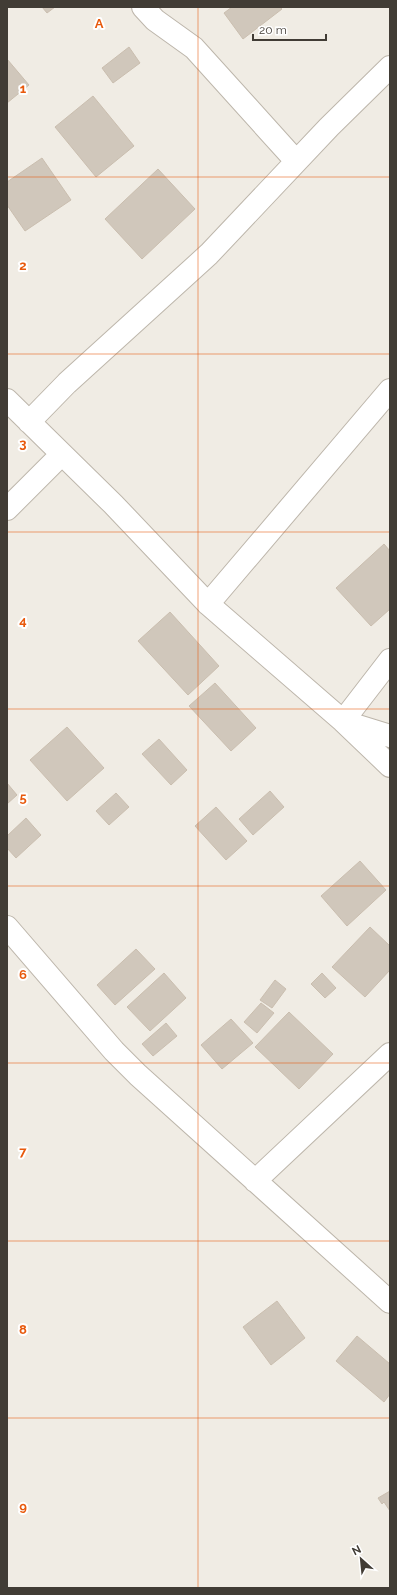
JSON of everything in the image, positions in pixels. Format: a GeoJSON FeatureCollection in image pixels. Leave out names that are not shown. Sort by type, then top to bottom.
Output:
{"type":"FeatureCollection","features":[{"type":"Feature","properties":{"kind":"street"},"geometry":{"type":"LineString","coordinates":[[143,7],[155,20],[194,48],[296,161]]}},
{"type":"Feature","properties":{"kind":"street"},"geometry":{"type":"LineString","coordinates":[[29,422],[67,383],[209,254],[296,161],[390,68]]}},
{"type":"Feature","properties":{"kind":"street"},"geometry":{"type":"LineString","coordinates":[[208,604],[390,390]]}},
{"type":"Feature","properties":{"kind":"street"},"geometry":{"type":"LineString","coordinates":[[7,400],[118,509],[208,604],[343,721],[390,766]]}},
{"type":"Feature","properties":{"kind":"street"},"geometry":{"type":"LineString","coordinates":[[7,509],[62,454]]}},
{"type":"Feature","properties":{"kind":"street"},"geometry":{"type":"LineString","coordinates":[[343,721],[390,660]]}},
{"type":"Feature","properties":{"kind":"street"},"geometry":{"type":"LineString","coordinates":[[343,721],[390,736]]}},
{"type":"Feature","properties":{"kind":"street"},"geometry":{"type":"LineString","coordinates":[[7,927],[114,1051],[138,1075],[390,1302]]}},
{"type":"Feature","properties":{"kind":"street"},"geometry":{"type":"LineString","coordinates":[[255,1181],[390,1054]]}},
{"type":"Feature","properties":{"kind":"building"},"geometry":{"type":"Polygon","coordinates":[[[42,7],[55,7],[47,13],[42,7]]]}},
{"type":"Feature","properties":{"kind":"building"},"geometry":{"type":"Polygon","coordinates":[[[232,7],[280,7],[282,9],[243,39],[224,13],[232,7]]]}},
{"type":"Feature","properties":{"kind":"building"},"geometry":{"type":"Polygon","coordinates":[[[129,47],[140,63],[113,83],[102,68],[129,47]]]}},
{"type":"Feature","properties":{"kind":"building"},"geometry":{"type":"Polygon","coordinates":[[[7,59],[29,85],[7,103],[7,59]]]}},
{"type":"Feature","properties":{"kind":"building"},"geometry":{"type":"Polygon","coordinates":[[[93,96],[134,146],[96,177],[55,127],[93,96]]]}},
{"type":"Feature","properties":{"kind":"building"},"geometry":{"type":"Polygon","coordinates":[[[42,158],[71,200],[25,231],[7,205],[7,182],[42,158]]]}},
{"type":"Feature","properties":{"kind":"building"},"geometry":{"type":"Polygon","coordinates":[[[158,169],[195,209],[142,259],[105,219],[158,169]]]}},
{"type":"Feature","properties":{"kind":"building"},"geometry":{"type":"Polygon","coordinates":[[[384,544],[390,551],[390,609],[371,626],[336,588],[384,544]]]}},
{"type":"Feature","properties":{"kind":"building"},"geometry":{"type":"Polygon","coordinates":[[[170,612],[219,666],[188,695],[138,641],[170,612]]]}},
{"type":"Feature","properties":{"kind":"building"},"geometry":{"type":"Polygon","coordinates":[[[215,683],[256,728],[231,751],[189,706],[215,683]]]}},
{"type":"Feature","properties":{"kind":"building"},"geometry":{"type":"Polygon","coordinates":[[[67,727],[104,768],[67,801],[30,760],[67,727]]]}},
{"type":"Feature","properties":{"kind":"building"},"geometry":{"type":"Polygon","coordinates":[[[159,739],[187,770],[171,785],[142,754],[159,739]]]}},
{"type":"Feature","properties":{"kind":"building"},"geometry":{"type":"Polygon","coordinates":[[[7,783],[17,795],[7,804],[7,783]]]}},
{"type":"Feature","properties":{"kind":"building"},"geometry":{"type":"Polygon","coordinates":[[[270,791],[284,807],[253,835],[239,819],[270,791]]]}},
{"type":"Feature","properties":{"kind":"building"},"geometry":{"type":"Polygon","coordinates":[[[116,793],[129,807],[109,825],[96,811],[116,793]]]}},
{"type":"Feature","properties":{"kind":"building"},"geometry":{"type":"Polygon","coordinates":[[[216,807],[247,841],[226,860],[195,826],[216,807]]]}},
{"type":"Feature","properties":{"kind":"building"},"geometry":{"type":"Polygon","coordinates":[[[26,818],[41,835],[16,858],[7,848],[7,836],[26,818]]]}},
{"type":"Feature","properties":{"kind":"building"},"geometry":{"type":"Polygon","coordinates":[[[360,861],[386,890],[347,926],[321,896],[360,861]]]}},
{"type":"Feature","properties":{"kind":"building"},"geometry":{"type":"Polygon","coordinates":[[[370,927],[390,946],[390,970],[365,997],[332,967],[370,927]]]}},
{"type":"Feature","properties":{"kind":"building"},"geometry":{"type":"Polygon","coordinates":[[[136,949],[155,969],[115,1005],[97,985],[136,949]]]}},
{"type":"Feature","properties":{"kind":"building"},"geometry":{"type":"Polygon","coordinates":[[[164,973],[186,998],[150,1031],[127,1007],[164,973]]]}},
{"type":"Feature","properties":{"kind":"building"},"geometry":{"type":"Polygon","coordinates":[[[322,973],[336,988],[325,998],[311,984],[322,973]]]}},
{"type":"Feature","properties":{"kind":"building"},"geometry":{"type":"Polygon","coordinates":[[[275,980],[286,989],[272,1008],[260,1000],[275,980]]]}},
{"type":"Feature","properties":{"kind":"building"},"geometry":{"type":"Polygon","coordinates":[[[261,1003],[274,1013],[257,1033],[244,1022],[261,1003]]]}},
{"type":"Feature","properties":{"kind":"building"},"geometry":{"type":"Polygon","coordinates":[[[289,1012],[333,1054],[299,1089],[255,1047],[289,1012]]]}},
{"type":"Feature","properties":{"kind":"building"},"geometry":{"type":"Polygon","coordinates":[[[231,1019],[253,1043],[222,1069],[201,1045],[231,1019]]]}},
{"type":"Feature","properties":{"kind":"building"},"geometry":{"type":"Polygon","coordinates":[[[166,1023],[177,1036],[153,1056],[142,1044],[166,1023]]]}},
{"type":"Feature","properties":{"kind":"building"},"geometry":{"type":"Polygon","coordinates":[[[277,1301],[305,1338],[271,1365],[243,1327],[277,1301]]]}},
{"type":"Feature","properties":{"kind":"building"},"geometry":{"type":"Polygon","coordinates":[[[357,1336],[390,1364],[390,1394],[384,1402],[336,1361],[357,1336]]]}},
{"type":"Feature","properties":{"kind":"building"},"geometry":{"type":"Polygon","coordinates":[[[390,1491],[390,1511],[384,1502],[382,1504],[378,1498],[390,1491]]]}}]}
